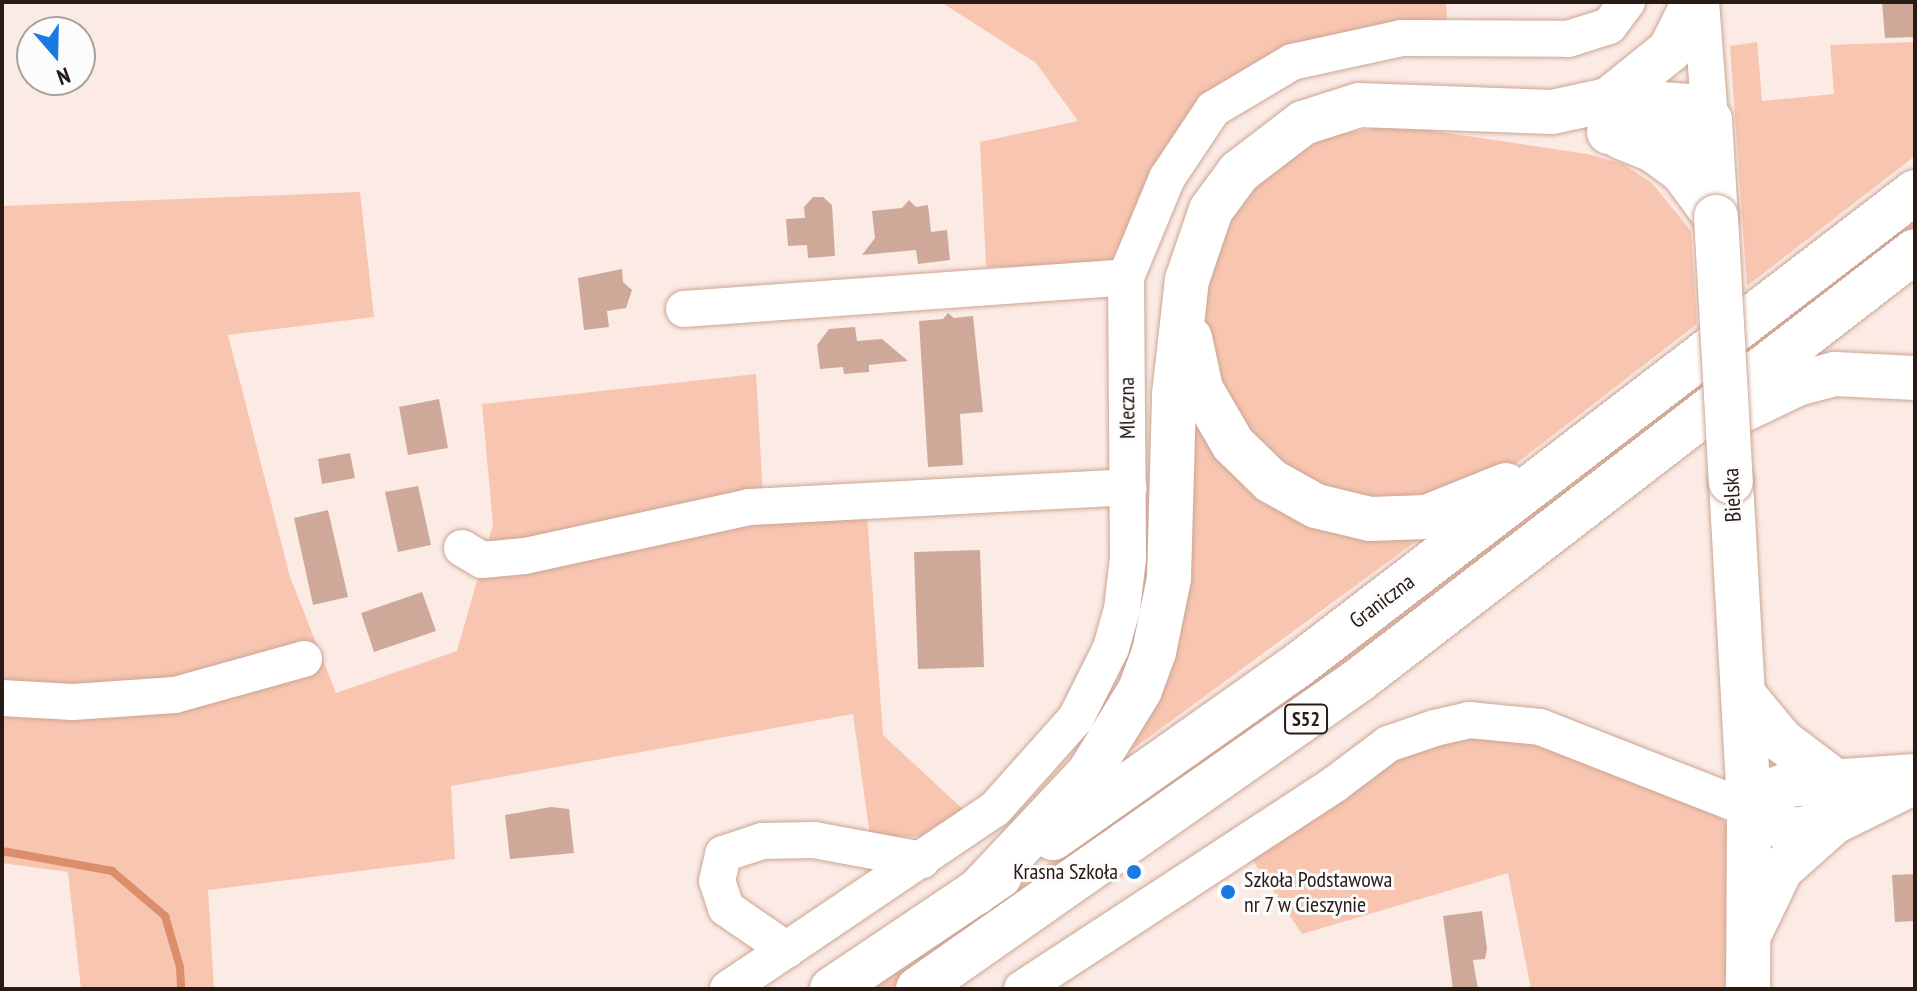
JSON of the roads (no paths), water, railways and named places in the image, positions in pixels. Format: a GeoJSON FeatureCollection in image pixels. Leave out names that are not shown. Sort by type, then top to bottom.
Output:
{"type":"FeatureCollection","features":[{"type":"Feature","properties":{"kind":"main road"},"geometry":{"type":"LineString","coordinates":[[1608,116],[1670,50],[1694,2]]}},
{"type":"Feature","properties":{"kind":"main road"},"geometry":{"type":"LineString","coordinates":[[976,893],[1089,773],[1140,690],[1154,652],[1169,578],[1174,395],[1187,280],[1200,235],[1222,193],[1257,154],[1303,123],[1359,105],[1395,103],[1608,116],[1689,106],[1710,120]]}},
{"type":"Feature","properties":{"kind":"main road"},"geometry":{"type":"LineString","coordinates":[[1608,116],[1668,159],[1697,186],[1716,217]]}},
{"type":"Feature","properties":{"kind":"main road","name":"Bielska"},"geometry":{"type":"LineString","coordinates":[[1710,120],[1749,809],[1752,929],[1748,989]]}},
{"type":"Feature","properties":{"kind":"main road","name":"Graniczna"},"geometry":{"type":"LineString","coordinates":[[832,989],[976,893],[1293,669],[1915,192]]}},
{"type":"Feature","properties":{"kind":"main road","name":"S52"},"geometry":{"type":"LineString","coordinates":[[918,989],[1255,757],[1638,467],[1915,251]]}},
{"type":"Feature","properties":{"kind":"main road"},"geometry":{"type":"LineString","coordinates":[[1187,280],[1192,353],[1214,416],[1249,463],[1316,506],[1370,519],[1427,517],[1491,494],[1603,434]]}},
{"type":"Feature","properties":{"kind":"main road"},"geometry":{"type":"LineString","coordinates":[[1638,467],[1797,384],[1835,374],[1915,378]]}},
{"type":"Feature","properties":{"kind":"main road"},"geometry":{"type":"LineString","coordinates":[[1743,694],[1835,802]]}},
{"type":"Feature","properties":{"kind":"main road"},"geometry":{"type":"LineString","coordinates":[[1752,929],[1781,869],[1835,802],[1915,779]]}},
{"type":"Feature","properties":{"kind":"main road"},"geometry":{"type":"LineString","coordinates":[[1749,809],[1768,792],[1787,785],[1835,802]]}},
{"type":"Feature","properties":{"kind":"street","name":"Mleczna"},"geometry":{"type":"LineString","coordinates":[[728,989],[995,809],[1076,718],[1111,648],[1122,609],[1128,487],[1126,277],[1167,178],[1213,109],[1292,62],[1402,38],[1568,39],[1609,26],[1627,2]]}},
{"type":"Feature","properties":{"kind":"street","name":"Bielska"},"geometry":{"type":"LineString","coordinates":[[1701,2],[1710,120]]}},
{"type":"Feature","properties":{"kind":"street"},"geometry":{"type":"LineString","coordinates":[[684,309],[1126,277]]}},
{"type":"Feature","properties":{"kind":"street"},"geometry":{"type":"LineString","coordinates":[[462,548],[482,560],[525,556],[762,506],[1128,487]]}},
{"type":"Feature","properties":{"kind":"street"},"geometry":{"type":"LineString","coordinates":[[2,698],[73,702],[175,695],[304,659]]}},
{"type":"Feature","properties":{"kind":"street"},"geometry":{"type":"LineString","coordinates":[[1022,989],[1335,784],[1388,744],[1446,725],[1469,720],[1540,727],[1749,809]]}},
{"type":"Feature","properties":{"kind":"street"},"geometry":{"type":"LineString","coordinates":[[787,950],[726,908],[717,881],[723,854],[762,841],[814,840],[922,860]]}},
{"type":"Feature","properties":{"kind":"waterway"},"geometry":{"type":"LineString","coordinates":[[2,851],[112,871],[165,916],[180,967],[181,989]]}},
{"type":"Feature","properties":{"kind":"place","name":"Krasna Szkoła"},"geometry":{"type":"Point","coordinates":[1134,872]}},
{"type":"Feature","properties":{"kind":"place","name":"Szkoła Podstawowa nr 7 w Cieszynie"},"geometry":{"type":"Point","coordinates":[1228,892]}}]}
